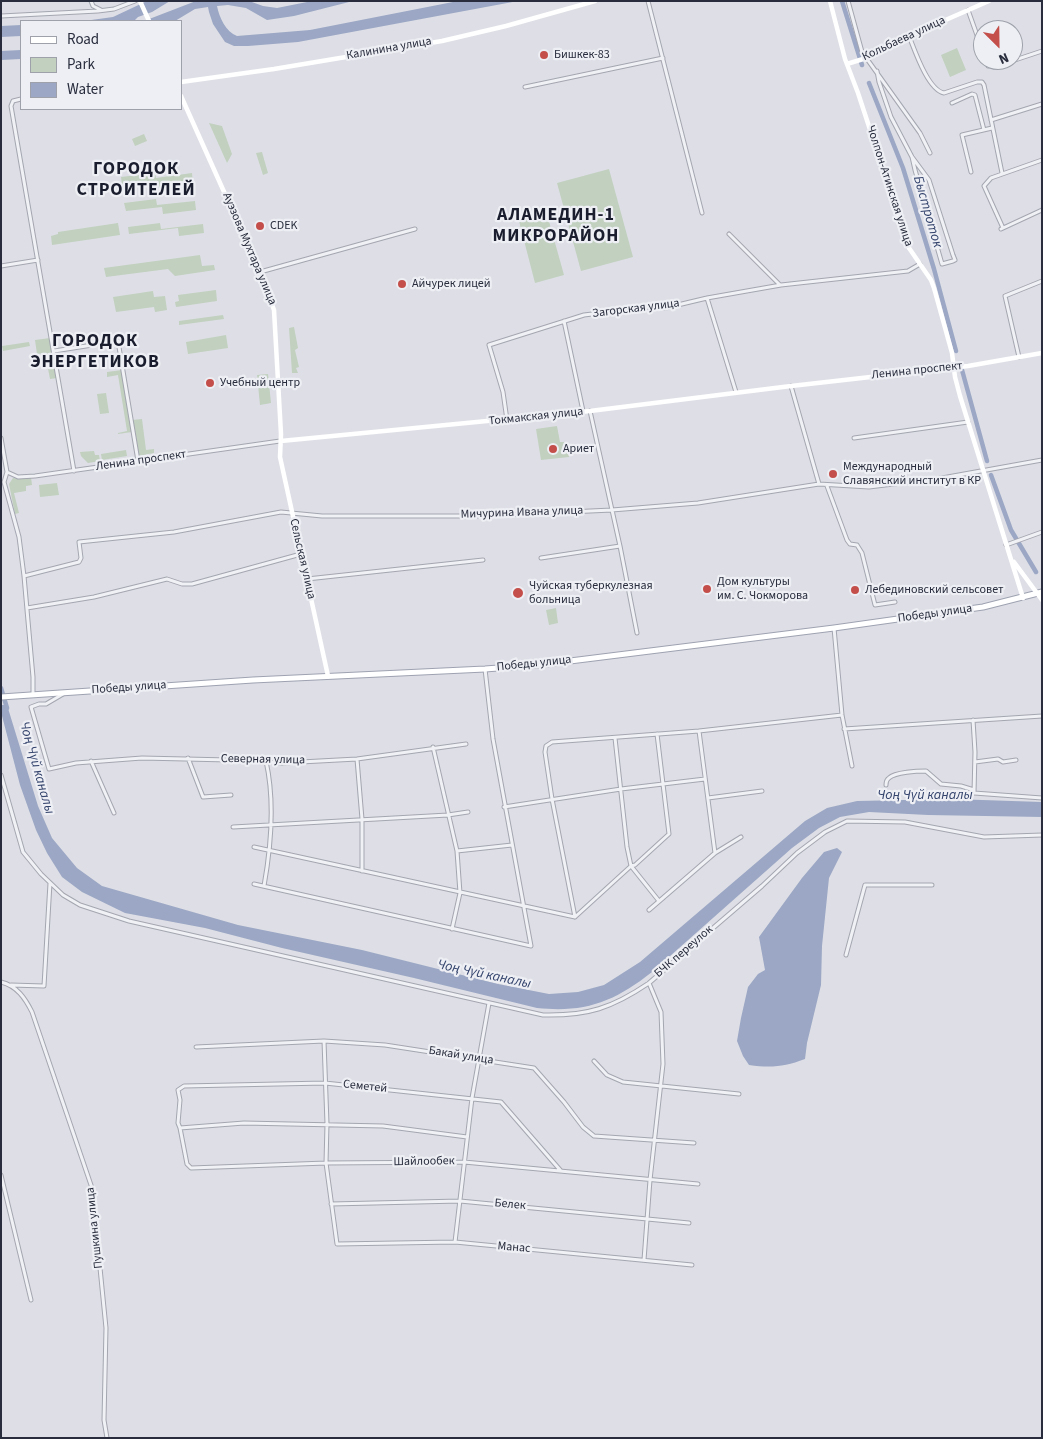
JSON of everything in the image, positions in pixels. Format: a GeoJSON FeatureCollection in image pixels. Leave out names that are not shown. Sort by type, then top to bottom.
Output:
{"type":"FeatureCollection","features":[{"type":"Feature","properties":{"kind":"main road"},"geometry":{"type":"LineString","coordinates":[[140,1],[149,20]]}},
{"type":"Feature","properties":{"kind":"main road","name":"Калинина улица"},"geometry":{"type":"LineString","coordinates":[[182,82],[274,69],[442,41],[506,26],[595,1]]}},
{"type":"Feature","properties":{"kind":"main road","name":"Чолпон-Атинская улица"},"geometry":{"type":"LineString","coordinates":[[830,1],[847,64],[909,248],[931,280],[934,288],[954,367]]}},
{"type":"Feature","properties":{"kind":"main road","name":"Кольбаева улица"},"geometry":{"type":"LineString","coordinates":[[847,64],[865,58],[909,36],[989,1]]}},
{"type":"Feature","properties":{"kind":"main road","name":"Ауэзова Мухтара улица"},"geometry":{"type":"LineString","coordinates":[[182,98],[260,272],[276,316],[281,440]]}},
{"type":"Feature","properties":{"kind":"main road","name":"Ленина проспект"},"geometry":{"type":"LineString","coordinates":[[791,386],[954,367],[1042,353]]}},
{"type":"Feature","properties":{"kind":"main road"},"geometry":{"type":"LineString","coordinates":[[954,367],[960,396],[982,471],[1012,559],[1022,598]]}},
{"type":"Feature","properties":{"kind":"main road","name":"Токмакская улица"},"geometry":{"type":"LineString","coordinates":[[281,440],[583,412],[791,386]]}},
{"type":"Feature","properties":{"kind":"main road","name":"Сельская улица"},"geometry":{"type":"LineString","coordinates":[[281,440],[280,457],[291,513],[328,676]]}},
{"type":"Feature","properties":{"kind":"main road"},"geometry":{"type":"LineString","coordinates":[[1012,559],[1039,593],[1042,600]]}},
{"type":"Feature","properties":{"kind":"main road","name":"Победы улица"},"geometry":{"type":"LineString","coordinates":[[1,697],[328,676],[538,665],[834,628],[983,607],[1039,593]]}},
{"type":"Feature","properties":{"kind":"street"},"geometry":{"type":"LineString","coordinates":[[91,1],[93,6],[102,10]]}},
{"type":"Feature","properties":{"kind":"street"},"geometry":{"type":"LineString","coordinates":[[1,16],[114,9],[134,1]]}},
{"type":"Feature","properties":{"kind":"street"},"geometry":{"type":"LineString","coordinates":[[648,1],[702,213]]}},
{"type":"Feature","properties":{"kind":"street"},"geometry":{"type":"LineString","coordinates":[[848,1],[865,58],[877,71],[920,133],[930,153]]}},
{"type":"Feature","properties":{"kind":"street"},"geometry":{"type":"LineString","coordinates":[[968,10],[973,24]]}},
{"type":"Feature","properties":{"kind":"street"},"geometry":{"type":"LineString","coordinates":[[909,36],[926,75],[940,92],[944,93],[982,82],[1002,173]]}},
{"type":"Feature","properties":{"kind":"street"},"geometry":{"type":"LineString","coordinates":[[1023,57],[1042,51]]}},
{"type":"Feature","properties":{"kind":"street"},"geometry":{"type":"LineString","coordinates":[[525,87],[663,58]]}},
{"type":"Feature","properties":{"kind":"street"},"geometry":{"type":"LineString","coordinates":[[877,71],[891,118],[912,157],[929,180],[955,260],[953,261],[942,264],[912,157]]}},
{"type":"Feature","properties":{"kind":"street"},"geometry":{"type":"LineString","coordinates":[[952,103],[972,94],[975,95],[984,130]]}},
{"type":"Feature","properties":{"kind":"street"},"geometry":{"type":"LineString","coordinates":[[20,100],[13,101],[11,106],[74,471]]}},
{"type":"Feature","properties":{"kind":"street"},"geometry":{"type":"LineString","coordinates":[[991,120],[1042,104]]}},
{"type":"Feature","properties":{"kind":"street"},"geometry":{"type":"LineString","coordinates":[[971,172],[962,135],[992,128]]}},
{"type":"Feature","properties":{"kind":"street"},"geometry":{"type":"LineString","coordinates":[[1042,160],[990,178],[984,186],[1002,228],[1042,210]]}},
{"type":"Feature","properties":{"kind":"street"},"geometry":{"type":"LineString","coordinates":[[260,272],[415,229]]}},
{"type":"Feature","properties":{"kind":"street"},"geometry":{"type":"LineString","coordinates":[[729,234],[781,285]]}},
{"type":"Feature","properties":{"kind":"street"},"geometry":{"type":"LineString","coordinates":[[1,266],[38,260]]}},
{"type":"Feature","properties":{"kind":"street","name":"Загорская улица"},"geometry":{"type":"LineString","coordinates":[[507,420],[503,392],[489,345],[584,315],[657,306],[665,308],[706,298],[781,285],[908,271],[920,264]]}},
{"type":"Feature","properties":{"kind":"street"},"geometry":{"type":"LineString","coordinates":[[1019,358],[1005,296],[1042,280]]}},
{"type":"Feature","properties":{"kind":"street"},"geometry":{"type":"LineString","coordinates":[[706,298],[736,392]]}},
{"type":"Feature","properties":{"kind":"street"},"geometry":{"type":"LineString","coordinates":[[564,321],[583,412]]}},
{"type":"Feature","properties":{"kind":"street"},"geometry":{"type":"LineString","coordinates":[[54,351],[118,341],[138,461]]}},
{"type":"Feature","properties":{"kind":"street"},"geometry":{"type":"LineString","coordinates":[[791,386],[819,484]]}},
{"type":"Feature","properties":{"kind":"street"},"geometry":{"type":"LineString","coordinates":[[590,411],[638,633]]}},
{"type":"Feature","properties":{"kind":"street"},"geometry":{"type":"LineString","coordinates":[[854,438],[968,422]]}},
{"type":"Feature","properties":{"kind":"street"},"geometry":{"type":"LineString","coordinates":[[1,438],[7,472],[4,482],[19,537],[24,576],[33,695]]}},
{"type":"Feature","properties":{"kind":"street","name":"Ленина проспект"},"geometry":{"type":"LineString","coordinates":[[7,472],[14,476],[22,477],[74,471],[281,440]]}},
{"type":"Feature","properties":{"kind":"street","name":"Мичурина Ивана улица"},"geometry":{"type":"LineString","coordinates":[[24,576],[79,562],[81,558],[78,542],[174,532],[277,512],[322,516],[483,516],[612,510],[698,503],[819,484],[827,486],[869,487],[942,478],[1042,460]]}},
{"type":"Feature","properties":{"kind":"street"},"geometry":{"type":"LineString","coordinates":[[827,486],[847,540],[850,544],[859,547],[862,553],[876,605],[895,602]]}},
{"type":"Feature","properties":{"kind":"street"},"geometry":{"type":"LineString","coordinates":[[1006,545],[1042,532]]}},
{"type":"Feature","properties":{"kind":"street"},"geometry":{"type":"LineString","coordinates":[[541,558],[620,546]]}},
{"type":"Feature","properties":{"kind":"street"},"geometry":{"type":"LineString","coordinates":[[27,608],[94,597],[167,579],[182,584],[192,584],[301,554]]}},
{"type":"Feature","properties":{"kind":"street"},"geometry":{"type":"LineString","coordinates":[[306,579],[483,560]]}},
{"type":"Feature","properties":{"kind":"street"},"geometry":{"type":"LineString","coordinates":[[834,628],[842,715],[852,766]]}},
{"type":"Feature","properties":{"kind":"street"},"geometry":{"type":"LineString","coordinates":[[254,884],[531,946],[504,807],[493,739],[485,669]]}},
{"type":"Feature","properties":{"kind":"street","name":"Северная улица"},"geometry":{"type":"LineString","coordinates":[[66,693],[46,704],[31,707],[49,769],[91,761],[142,758],[188,758],[282,763],[357,759],[466,744]]}},
{"type":"Feature","properties":{"kind":"street"},"geometry":{"type":"LineString","coordinates":[[575,917],[552,799],[545,752],[546,746],[552,742],[615,738],[842,715]]}},
{"type":"Feature","properties":{"kind":"street"},"geometry":{"type":"LineString","coordinates":[[844,729],[1042,716]]}},
{"type":"Feature","properties":{"kind":"street"},"geometry":{"type":"LineString","coordinates":[[974,720],[974,790]]}},
{"type":"Feature","properties":{"kind":"street"},"geometry":{"type":"LineString","coordinates":[[699,730],[715,853]]}},
{"type":"Feature","properties":{"kind":"street"},"geometry":{"type":"LineString","coordinates":[[575,917],[669,834],[657,734]]}},
{"type":"Feature","properties":{"kind":"street"},"geometry":{"type":"LineString","coordinates":[[615,738],[629,863],[633,865],[659,901]]}},
{"type":"Feature","properties":{"kind":"street"},"geometry":{"type":"LineString","coordinates":[[433,748],[457,852],[460,893],[452,929]]}},
{"type":"Feature","properties":{"kind":"street"},"geometry":{"type":"LineString","coordinates":[[188,758],[203,797],[232,795]]}},
{"type":"Feature","properties":{"kind":"street"},"geometry":{"type":"LineString","coordinates":[[357,759],[362,819],[362,871]]}},
{"type":"Feature","properties":{"kind":"street"},"geometry":{"type":"LineString","coordinates":[[975,762],[998,759],[1003,762],[1016,760]]}},
{"type":"Feature","properties":{"kind":"street"},"geometry":{"type":"LineString","coordinates":[[91,761],[114,813]]}},
{"type":"Feature","properties":{"kind":"street"},"geometry":{"type":"LineString","coordinates":[[264,886],[270,850],[269,775],[266,762]]}},
{"type":"Feature","properties":{"kind":"street"},"geometry":{"type":"LineString","coordinates":[[886,786],[887,779],[890,777],[902,773],[926,771],[941,784],[961,786],[974,790],[976,794],[1042,798]]}},
{"type":"Feature","properties":{"kind":"street","name":"БЧК переулок"},"geometry":{"type":"LineString","coordinates":[[1,774],[23,852],[63,895],[80,905],[129,921],[543,1015],[568,1016],[606,1008],[631,995],[649,983],[762,886],[797,853],[825,832],[847,821],[905,822],[984,836],[1042,835]]}},
{"type":"Feature","properties":{"kind":"street"},"geometry":{"type":"LineString","coordinates":[[504,807],[621,789],[706,779]]}},
{"type":"Feature","properties":{"kind":"street"},"geometry":{"type":"LineString","coordinates":[[708,798],[762,791]]}},
{"type":"Feature","properties":{"kind":"street"},"geometry":{"type":"LineString","coordinates":[[233,827],[448,815],[468,812]]}},
{"type":"Feature","properties":{"kind":"street"},"geometry":{"type":"LineString","coordinates":[[649,910],[715,853],[741,838]]}},
{"type":"Feature","properties":{"kind":"street"},"geometry":{"type":"LineString","coordinates":[[457,852],[512,845]]}},
{"type":"Feature","properties":{"kind":"street"},"geometry":{"type":"LineString","coordinates":[[254,846],[575,917]]}},
{"type":"Feature","properties":{"kind":"street"},"geometry":{"type":"LineString","coordinates":[[1,982],[44,986],[50,882]]}},
{"type":"Feature","properties":{"kind":"street"},"geometry":{"type":"LineString","coordinates":[[846,955],[865,885],[932,885]]}},
{"type":"Feature","properties":{"kind":"street"},"geometry":{"type":"LineString","coordinates":[[644,1260],[650,1180],[656,1140],[663,1064],[661,1012],[649,983]]}},
{"type":"Feature","properties":{"kind":"street","name":"Пушкина улица"},"geometry":{"type":"LineString","coordinates":[[11,984],[26,999],[32,1012],[92,1188],[106,1328],[104,1420],[107,1438]]}},
{"type":"Feature","properties":{"kind":"street"},"geometry":{"type":"LineString","coordinates":[[455,1242],[472,1098],[489,1003]]}},
{"type":"Feature","properties":{"kind":"street"},"geometry":{"type":"LineString","coordinates":[[324,1041],[327,1124],[326,1163],[331,1204]]}},
{"type":"Feature","properties":{"kind":"street","name":"Бакай улица"},"geometry":{"type":"LineString","coordinates":[[196,1047],[324,1041],[385,1045],[534,1068],[583,1127],[594,1136],[694,1143]]}},
{"type":"Feature","properties":{"kind":"street"},"geometry":{"type":"LineString","coordinates":[[594,1061],[614,1080],[739,1094]]}},
{"type":"Feature","properties":{"kind":"street","name":"Семетей"},"geometry":{"type":"LineString","coordinates":[[180,1128],[178,1123],[180,1100],[178,1090],[181,1087],[325,1083],[472,1098],[501,1102],[561,1170]]}},
{"type":"Feature","properties":{"kind":"street"},"geometry":{"type":"LineString","coordinates":[[180,1128],[244,1123],[327,1124],[383,1126],[467,1137]]}},
{"type":"Feature","properties":{"kind":"street","name":"Шайлообек"},"geometry":{"type":"LineString","coordinates":[[180,1128],[187,1164],[191,1168],[326,1163],[464,1162],[698,1184]]}},
{"type":"Feature","properties":{"kind":"street"},"geometry":{"type":"LineString","coordinates":[[1,1175],[31,1300]]}},
{"type":"Feature","properties":{"kind":"street","name":"Белек"},"geometry":{"type":"LineString","coordinates":[[331,1204],[460,1201],[689,1222]]}},
{"type":"Feature","properties":{"kind":"street","name":"Манас"},"geometry":{"type":"LineString","coordinates":[[331,1204],[337,1244],[455,1242],[692,1265]]}},
{"type":"Feature","properties":{"kind":"green space"},"geometry":{"type":"Polygon","coordinates":[[[957,48],[966,70],[950,77],[941,55],[957,48]]]}},
{"type":"Feature","properties":{"kind":"green space"},"geometry":{"type":"Polygon","coordinates":[[[209,123],[222,126],[232,154],[227,163],[209,123]]]}},
{"type":"Feature","properties":{"kind":"green space"},"geometry":{"type":"Polygon","coordinates":[[[144,134],[147,141],[135,146],[132,139],[144,134]]]}},
{"type":"Feature","properties":{"kind":"green space"},"geometry":{"type":"Polygon","coordinates":[[[262,152],[268,173],[263,175],[256,153],[262,152]]]}},
{"type":"Feature","properties":{"kind":"green space"},"geometry":{"type":"Polygon","coordinates":[[[609,169],[633,257],[581,271],[557,183],[609,169]]]}},
{"type":"Feature","properties":{"kind":"green space"},"geometry":{"type":"Polygon","coordinates":[[[155,173],[156,178],[192,173],[193,184],[159,188],[158,181],[122,185],[121,177],[155,173]]]}},
{"type":"Feature","properties":{"kind":"green space"},"geometry":{"type":"Polygon","coordinates":[[[156,199],[157,205],[195,201],[196,210],[163,214],[162,207],[126,211],[124,203],[156,199]]]}},
{"type":"Feature","properties":{"kind":"green space"},"geometry":{"type":"Polygon","coordinates":[[[547,214],[564,275],[535,283],[519,221],[547,214]]]}},
{"type":"Feature","properties":{"kind":"green space"},"geometry":{"type":"Polygon","coordinates":[[[118,223],[120,235],[52,245],[51,236],[58,234],[58,232],[118,223]]]}},
{"type":"Feature","properties":{"kind":"green space"},"geometry":{"type":"Polygon","coordinates":[[[160,223],[161,229],[203,224],[204,233],[179,236],[178,228],[129,234],[128,227],[160,223]]]}},
{"type":"Feature","properties":{"kind":"green space"},"geometry":{"type":"Polygon","coordinates":[[[200,255],[202,266],[214,265],[215,270],[175,276],[168,269],[106,277],[104,268],[200,255]]]}},
{"type":"Feature","properties":{"kind":"green space"},"geometry":{"type":"Polygon","coordinates":[[[216,290],[217,301],[176,307],[175,302],[179,301],[178,295],[216,290]]]}},
{"type":"Feature","properties":{"kind":"green space"},"geometry":{"type":"Polygon","coordinates":[[[153,291],[154,297],[165,296],[167,310],[155,312],[154,307],[116,312],[113,297],[153,291]]]}},
{"type":"Feature","properties":{"kind":"green space"},"geometry":{"type":"Polygon","coordinates":[[[223,315],[224,319],[179,325],[179,321],[223,315]]]}},
{"type":"Feature","properties":{"kind":"green space"},"geometry":{"type":"Polygon","coordinates":[[[294,327],[298,348],[295,350],[299,367],[296,368],[298,373],[292,373],[289,328],[294,327]]]}},
{"type":"Feature","properties":{"kind":"green space"},"geometry":{"type":"Polygon","coordinates":[[[226,335],[228,348],[188,354],[186,342],[226,335]]]}},
{"type":"Feature","properties":{"kind":"green space"},"geometry":{"type":"Polygon","coordinates":[[[50,338],[57,378],[50,379],[45,353],[37,354],[35,340],[50,338]]]}},
{"type":"Feature","properties":{"kind":"green space"},"geometry":{"type":"Polygon","coordinates":[[[29,342],[30,346],[3,351],[2,346],[29,342]]]}},
{"type":"Feature","properties":{"kind":"green space"},"geometry":{"type":"Polygon","coordinates":[[[122,370],[132,432],[118,434],[127,431],[118,375],[107,377],[107,372],[122,370]]]}},
{"type":"Feature","properties":{"kind":"green space"},"geometry":{"type":"Polygon","coordinates":[[[268,374],[271,403],[260,405],[257,375],[268,374]]]}},
{"type":"Feature","properties":{"kind":"green space"},"geometry":{"type":"Polygon","coordinates":[[[106,393],[109,413],[100,414],[97,394],[106,393]]]}},
{"type":"Feature","properties":{"kind":"green space"},"geometry":{"type":"Polygon","coordinates":[[[142,419],[146,450],[154,449],[154,453],[138,456],[132,420],[142,419]]]}},
{"type":"Feature","properties":{"kind":"green space","name":"Ариет"},"geometry":{"type":"Polygon","coordinates":[[[557,426],[560,442],[567,442],[569,457],[541,460],[536,429],[557,426]]]}},
{"type":"Feature","properties":{"kind":"green space"},"geometry":{"type":"Polygon","coordinates":[[[126,450],[127,456],[102,460],[101,454],[126,450]]]}},
{"type":"Feature","properties":{"kind":"green space"},"geometry":{"type":"Polygon","coordinates":[[[94,451],[95,455],[99,455],[100,461],[88,463],[81,456],[80,452],[94,451]]]}},
{"type":"Feature","properties":{"kind":"green space"},"geometry":{"type":"Polygon","coordinates":[[[31,477],[32,485],[26,486],[26,491],[14,493],[19,513],[15,514],[9,484],[13,478],[31,477]]]}},
{"type":"Feature","properties":{"kind":"green space"},"geometry":{"type":"Polygon","coordinates":[[[57,483],[59,495],[40,497],[39,485],[57,483]]]}},
{"type":"Feature","properties":{"kind":"green space"},"geometry":{"type":"Polygon","coordinates":[[[556,608],[558,623],[549,625],[546,610],[556,608]]]}},
{"type":"Feature","properties":{"kind":"water"},"geometry":{"type":"Polygon","coordinates":[[[147,1],[170,1],[135,20],[91,20],[113,17],[147,1]]]}},
{"type":"Feature","properties":{"kind":"water"},"geometry":{"type":"Polygon","coordinates":[[[196,1],[249,1],[277,8],[312,1],[353,1],[294,16],[267,20],[246,8],[228,5],[217,6],[224,24],[237,36],[310,30],[458,1],[518,1],[298,42],[248,46],[234,46],[225,42],[213,24],[208,7],[195,9],[177,20],[147,20],[196,1]]]}},
{"type":"Feature","properties":{"kind":"water"},"geometry":{"type":"Polygon","coordinates":[[[20,25],[20,36],[1,37],[1,26],[20,25]]]}},
{"type":"Feature","properties":{"kind":"water"},"geometry":{"type":"Polygon","coordinates":[[[20,50],[20,59],[1,60],[1,51],[20,50]]]}},
{"type":"Feature","properties":{"kind":"water"},"geometry":{"type":"Polygon","coordinates":[[[1,705],[7,705],[38,806],[52,838],[77,868],[102,886],[238,925],[362,950],[498,984],[549,994],[578,992],[604,985],[640,962],[805,821],[827,808],[857,801],[952,799],[1042,802],[1042,817],[869,812],[840,817],[819,828],[792,848],[652,972],[625,991],[612,998],[584,1007],[570,1009],[537,1008],[205,928],[125,913],[82,892],[62,877],[47,853],[36,830],[20,785],[1,712],[1,705]]]}},
{"type":"Feature","properties":{"kind":"water"},"geometry":{"type":"Polygon","coordinates":[[[837,848],[842,852],[829,878],[822,946],[821,985],[805,1059],[777,1066],[749,1065],[737,1041],[748,987],[758,974],[765,970],[759,937],[802,878],[824,852],[837,848]]]}},
{"type":"Feature","properties":{"kind":"waterway","name":"Быстроток"},"geometry":{"type":"LineString","coordinates":[[842,1],[862,65]]}},
{"type":"Feature","properties":{"kind":"waterway","name":"Быстроток"},"geometry":{"type":"LineString","coordinates":[[869,83],[903,168],[934,269],[956,351]]}},
{"type":"Feature","properties":{"kind":"waterway","name":"Быстроток"},"geometry":{"type":"LineString","coordinates":[[962,370],[987,461]]}},
{"type":"Feature","properties":{"kind":"waterway","name":"Быстроток"},"geometry":{"type":"LineString","coordinates":[[991,475],[1011,530],[1036,572]]}},
{"type":"Feature","properties":{"kind":"waterway","name":"Чоң Чүй каналы"},"geometry":{"type":"LineString","coordinates":[[1,688],[7,708]]}},
{"type":"Feature","properties":{"kind":"place","name":"Бишкек-83"},"geometry":{"type":"Point","coordinates":[544,55]}},
{"type":"Feature","properties":{"kind":"place","name":"CDEK"},"geometry":{"type":"Point","coordinates":[260,226]}},
{"type":"Feature","properties":{"kind":"place","name":"Айчурек лицей"},"geometry":{"type":"Point","coordinates":[402,284]}},
{"type":"Feature","properties":{"kind":"place","name":"Учебный центр"},"geometry":{"type":"Point","coordinates":[210,383]}},
{"type":"Feature","properties":{"kind":"place","name":"Ариет"},"geometry":{"type":"Point","coordinates":[553,449]}},
{"type":"Feature","properties":{"kind":"place","name":"Международный Славянский институт в КР"},"geometry":{"type":"Point","coordinates":[833,474]}},
{"type":"Feature","properties":{"kind":"place","name":"Дом культуры им. С. Чокморова"},"geometry":{"type":"Point","coordinates":[707,589]}},
{"type":"Feature","properties":{"kind":"place","name":"Лебединовский сельсовет"},"geometry":{"type":"Point","coordinates":[855,590]}},
{"type":"Feature","properties":{"kind":"place","name":"Чуйская туберкулезная больница"},"geometry":{"type":"Point","coordinates":[518,593]}},
{"type":"Feature","properties":{"kind":"district","name":"ГОРОДОК СТРОИТЕЛЕЙ"},"geometry":{"type":"Point","coordinates":[136,180]}},
{"type":"Feature","properties":{"kind":"district","name":"АЛАМЕДИН-1 МИКРОРАЙОН"},"geometry":{"type":"Point","coordinates":[556,226]}},
{"type":"Feature","properties":{"kind":"district","name":"ГОРОДОК ЭНЕРГЕТИКОВ"},"geometry":{"type":"Point","coordinates":[95,352]}}]}
